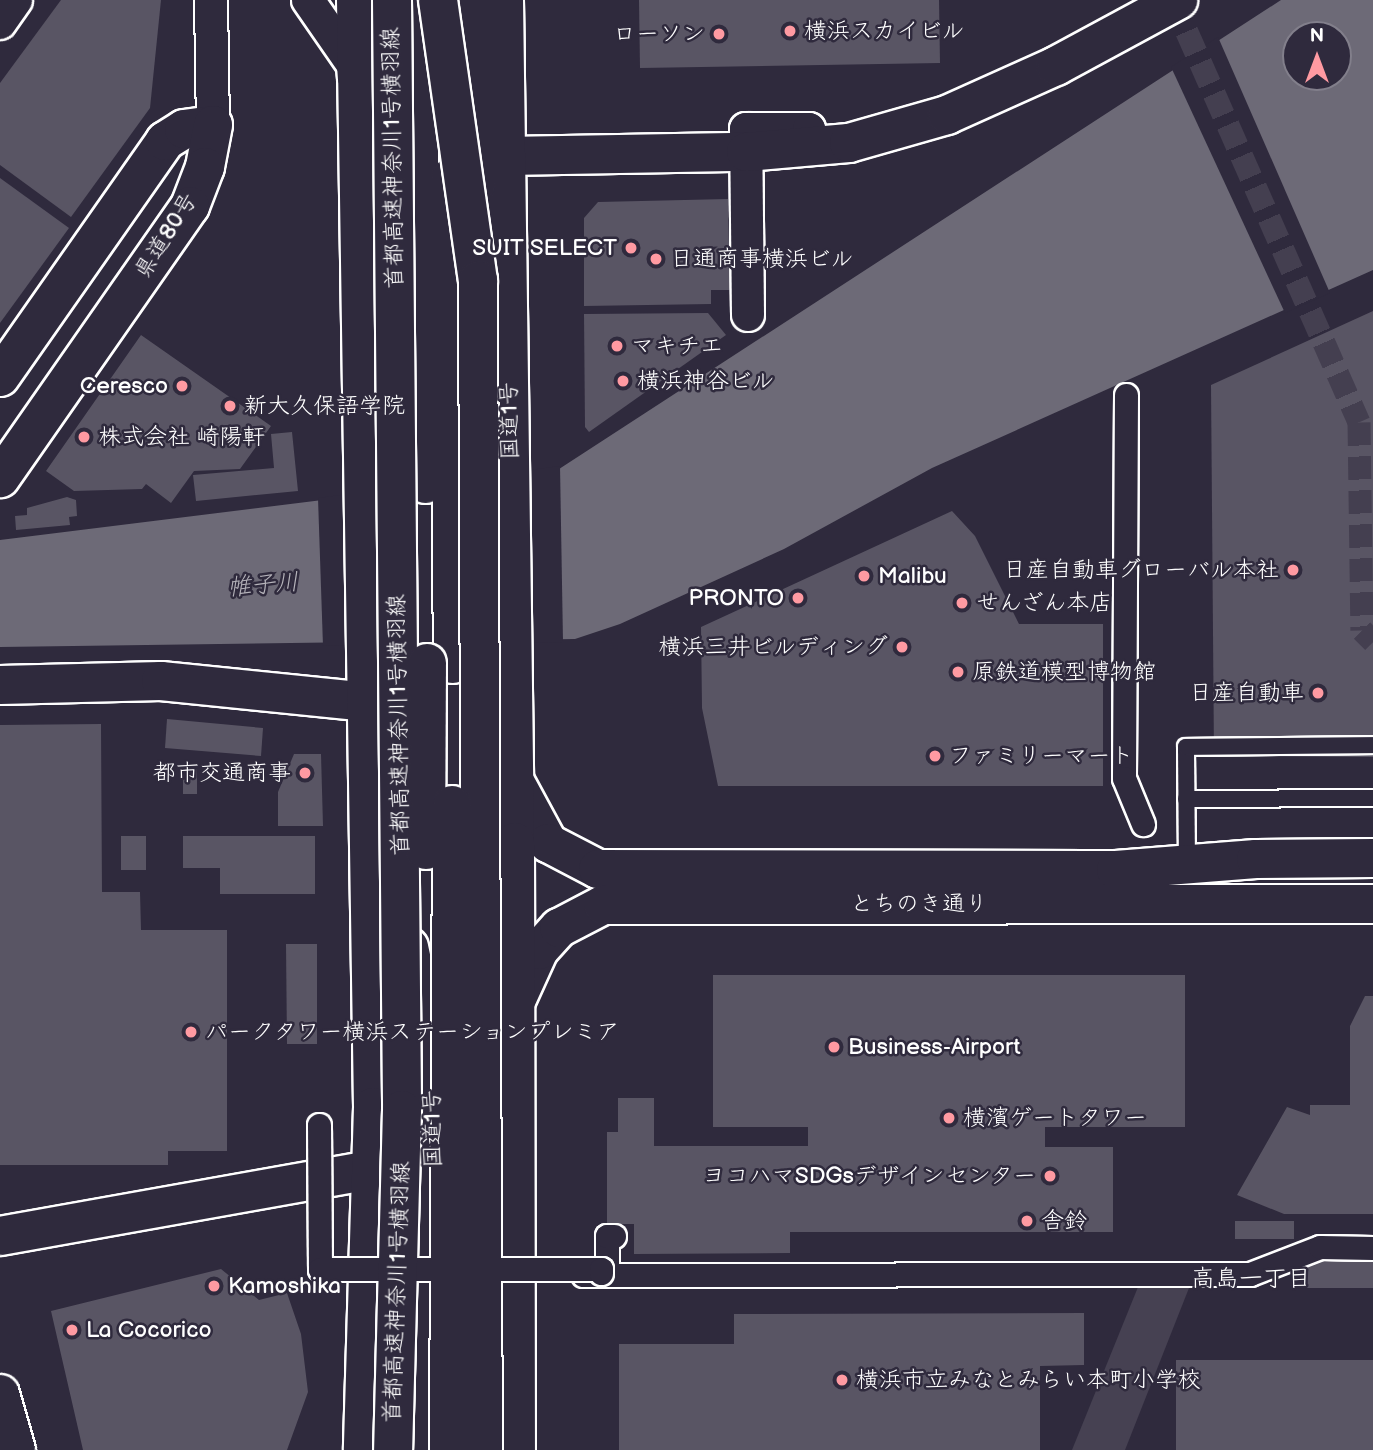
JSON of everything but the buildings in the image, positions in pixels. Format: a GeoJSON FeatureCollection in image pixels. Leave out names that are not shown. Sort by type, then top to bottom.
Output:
{"type":"FeatureCollection","features":[{"type":"Feature","properties":{"kind":"main road","name":"国道1号"},"geometry":{"type":"LineString","coordinates":[[356,0],[368,702],[371,1170],[363,1450]]}},
{"type":"Feature","properties":{"kind":"main road","name":"首都高速神奈川1号横羽線"},"geometry":{"type":"LineString","coordinates":[[392,0],[402,1110],[393,1450]]}},
{"type":"Feature","properties":{"kind":"main road"},"geometry":{"type":"LineString","coordinates":[[416,0],[438,468],[449,1450]]}},
{"type":"Feature","properties":{"kind":"main road"},"geometry":{"type":"LineString","coordinates":[[438,0],[478,280]]}},
{"type":"Feature","properties":{"kind":"main road"},"geometry":{"type":"LineString","coordinates":[[410,1450],[424,1200],[438,468],[451,0]]}},
{"type":"Feature","properties":{"kind":"main road"},"geometry":{"type":"LineString","coordinates":[[474,0],[478,280],[483,1450]]}},
{"type":"Feature","properties":{"kind":"main road","name":"国道1号"},"geometry":{"type":"LineString","coordinates":[[503,0],[515,842],[516,1450]]}},
{"type":"Feature","properties":{"kind":"main road"},"geometry":{"type":"LineString","coordinates":[[506,156],[747,152],[849,143],[947,115],[1056,66],[1178,0]]}},
{"type":"Feature","properties":{"kind":"main road"},"geometry":{"type":"LineString","coordinates":[[0,377],[164,141],[184,130],[213,125]]}},
{"type":"Feature","properties":{"kind":"main road","name":"県道80号"},"geometry":{"type":"LineString","coordinates":[[0,478],[190,206],[205,167],[213,125]]}},
{"type":"Feature","properties":{"kind":"main road"},"geometry":{"type":"LineString","coordinates":[[0,685],[161,681],[368,702]]}},
{"type":"Feature","properties":{"kind":"main road","name":"とちのき通り"},"geometry":{"type":"LineString","coordinates":[[514,780],[533,824],[554,848],[598,869],[619,887],[1373,904]]}},
{"type":"Feature","properties":{"kind":"main road","name":"国道1号"},"geometry":{"type":"LineString","coordinates":[[369,816],[406,933],[429,1040],[434,1102],[430,1450]]}},
{"type":"Feature","properties":{"kind":"main road","name":"国道1号"},"geometry":{"type":"LineString","coordinates":[[468,1450],[471,1079],[515,842]]}},
{"type":"Feature","properties":{"kind":"main road","name":"とちのき通り"},"geometry":{"type":"LineString","coordinates":[[515,1003],[540,950],[559,928],[619,887],[1116,870],[1187,864],[1373,858]]}},
{"type":"Feature","properties":{"kind":"main road"},"geometry":{"type":"LineString","coordinates":[[0,1236],[371,1170]]}},
{"type":"Feature","properties":{"kind":"main road"},"geometry":{"type":"LineString","coordinates":[[0,1394],[16,1450]]}},
{"type":"Feature","properties":{"kind":"street"},"geometry":{"type":"LineString","coordinates":[[0,23],[16,0]]}},
{"type":"Feature","properties":{"kind":"street"},"geometry":{"type":"LineString","coordinates":[[211,0],[213,125]]}},
{"type":"Feature","properties":{"kind":"street"},"geometry":{"type":"LineString","coordinates":[[308,0],[353,65],[358,107]]}},
{"type":"Feature","properties":{"kind":"street"},"geometry":{"type":"LineString","coordinates":[[747,152],[748,315]]}},
{"type":"Feature","properties":{"kind":"street"},"geometry":{"type":"LineString","coordinates":[[1126,395],[1124,778],[1143,824]]}},
{"type":"Feature","properties":{"kind":"street"},"geometry":{"type":"LineString","coordinates":[[319,1125],[320,1269],[601,1271],[607,1269],[607,1236],[614,1236]]}},
{"type":"Feature","properties":{"kind":"street"},"geometry":{"type":"LineString","coordinates":[[571,1275],[1250,1274],[1320,1247],[1373,1248]]}},
{"type":"Feature","properties":{"kind":"lane"},"geometry":{"type":"LineString","coordinates":[[1187,864],[1186,747],[1373,745]]}},
{"type":"Feature","properties":{"kind":"lane"},"geometry":{"type":"LineString","coordinates":[[1186,799],[1373,798]]}},
{"type":"Feature","properties":{"kind":"shaded area"},"geometry":{"type":"Polygon","coordinates":[[[1138,1287],[1189,1288],[1125,1450],[1072,1450],[1138,1287]]]}},
{"type":"Feature","properties":{"kind":"water","name":"帷子川"},"geometry":{"type":"Polygon","coordinates":[[[1281,0],[1373,0],[1373,270],[932,468],[784,549],[620,624],[575,639],[0,647],[0,540],[556,471],[1281,0]]]}},
{"type":"Feature","properties":{"kind":"pier"},"geometry":{"type":"Polygon","coordinates":[[[1218,37],[1330,293],[1285,313],[1171,67],[1218,37]]]}},
{"type":"Feature","properties":{"kind":"pier"},"geometry":{"type":"Polygon","coordinates":[[[560,466],[563,642],[323,646],[318,498],[560,466]]]}},
{"type":"Feature","properties":{"kind":"tunnel"},"geometry":{"type":"LineString","coordinates":[[1173,0],[1359,422],[1362,630],[1373,641]]}},
{"type":"Feature","properties":{"kind":"place","name":"横浜スカイビル"},"geometry":{"type":"Point","coordinates":[790,31]}},
{"type":"Feature","properties":{"kind":"place","name":"ローソン"},"geometry":{"type":"Point","coordinates":[719,34]}},
{"type":"Feature","properties":{"kind":"place","name":"SUIT SELECT"},"geometry":{"type":"Point","coordinates":[631,248]}},
{"type":"Feature","properties":{"kind":"place","name":"日通商事横浜ビル"},"geometry":{"type":"Point","coordinates":[656,259]}},
{"type":"Feature","properties":{"kind":"place","name":"マキチエ"},"geometry":{"type":"Point","coordinates":[617,346]}},
{"type":"Feature","properties":{"kind":"place","name":"横浜神谷ビル"},"geometry":{"type":"Point","coordinates":[623,381]}},
{"type":"Feature","properties":{"kind":"place","name":"Ceresco"},"geometry":{"type":"Point","coordinates":[182,386]}},
{"type":"Feature","properties":{"kind":"place","name":"新大久保語学院"},"geometry":{"type":"Point","coordinates":[230,406]}},
{"type":"Feature","properties":{"kind":"place","name":"株式会社 崎陽軒"},"geometry":{"type":"Point","coordinates":[84,437]}},
{"type":"Feature","properties":{"kind":"place","name":"日産自動車グローバル本社"},"geometry":{"type":"Point","coordinates":[1293,570]}},
{"type":"Feature","properties":{"kind":"place","name":"Malibu"},"geometry":{"type":"Point","coordinates":[864,576]}},
{"type":"Feature","properties":{"kind":"place","name":"PRONTO"},"geometry":{"type":"Point","coordinates":[798,598]}},
{"type":"Feature","properties":{"kind":"place","name":"せんざん本店"},"geometry":{"type":"Point","coordinates":[962,603]}},
{"type":"Feature","properties":{"kind":"place","name":"横浜三井ビルディング"},"geometry":{"type":"Point","coordinates":[902,647]}},
{"type":"Feature","properties":{"kind":"place","name":"原鉄道模型博物館"},"geometry":{"type":"Point","coordinates":[958,672]}},
{"type":"Feature","properties":{"kind":"place","name":"日産自動車"},"geometry":{"type":"Point","coordinates":[1318,693]}},
{"type":"Feature","properties":{"kind":"place","name":"ファミリーマート"},"geometry":{"type":"Point","coordinates":[935,756]}},
{"type":"Feature","properties":{"kind":"place","name":"都市交通商事"},"geometry":{"type":"Point","coordinates":[305,773]}},
{"type":"Feature","properties":{"kind":"place","name":"パークタワー横浜ステーションプレミア"},"geometry":{"type":"Point","coordinates":[191,1032]}},
{"type":"Feature","properties":{"kind":"place","name":"Business-Airport"},"geometry":{"type":"Point","coordinates":[834,1047]}},
{"type":"Feature","properties":{"kind":"place","name":"横濱ゲートタワー"},"geometry":{"type":"Point","coordinates":[949,1118]}},
{"type":"Feature","properties":{"kind":"place","name":"ヨコハマSDGsデザインセンター"},"geometry":{"type":"Point","coordinates":[1050,1176]}},
{"type":"Feature","properties":{"kind":"place","name":"舎鈴"},"geometry":{"type":"Point","coordinates":[1027,1221]}},
{"type":"Feature","properties":{"kind":"place","name":"Kamoshika"},"geometry":{"type":"Point","coordinates":[214,1286]}},
{"type":"Feature","properties":{"kind":"place","name":"La Cocorico"},"geometry":{"type":"Point","coordinates":[72,1330]}},
{"type":"Feature","properties":{"kind":"place","name":"横浜市立みなとみらい本町小学校"},"geometry":{"type":"Point","coordinates":[842,1380]}},
{"type":"Feature","properties":{"kind":"district","name":"高島一丁目"},"geometry":{"type":"Point","coordinates":[1251,1279]}}]}
